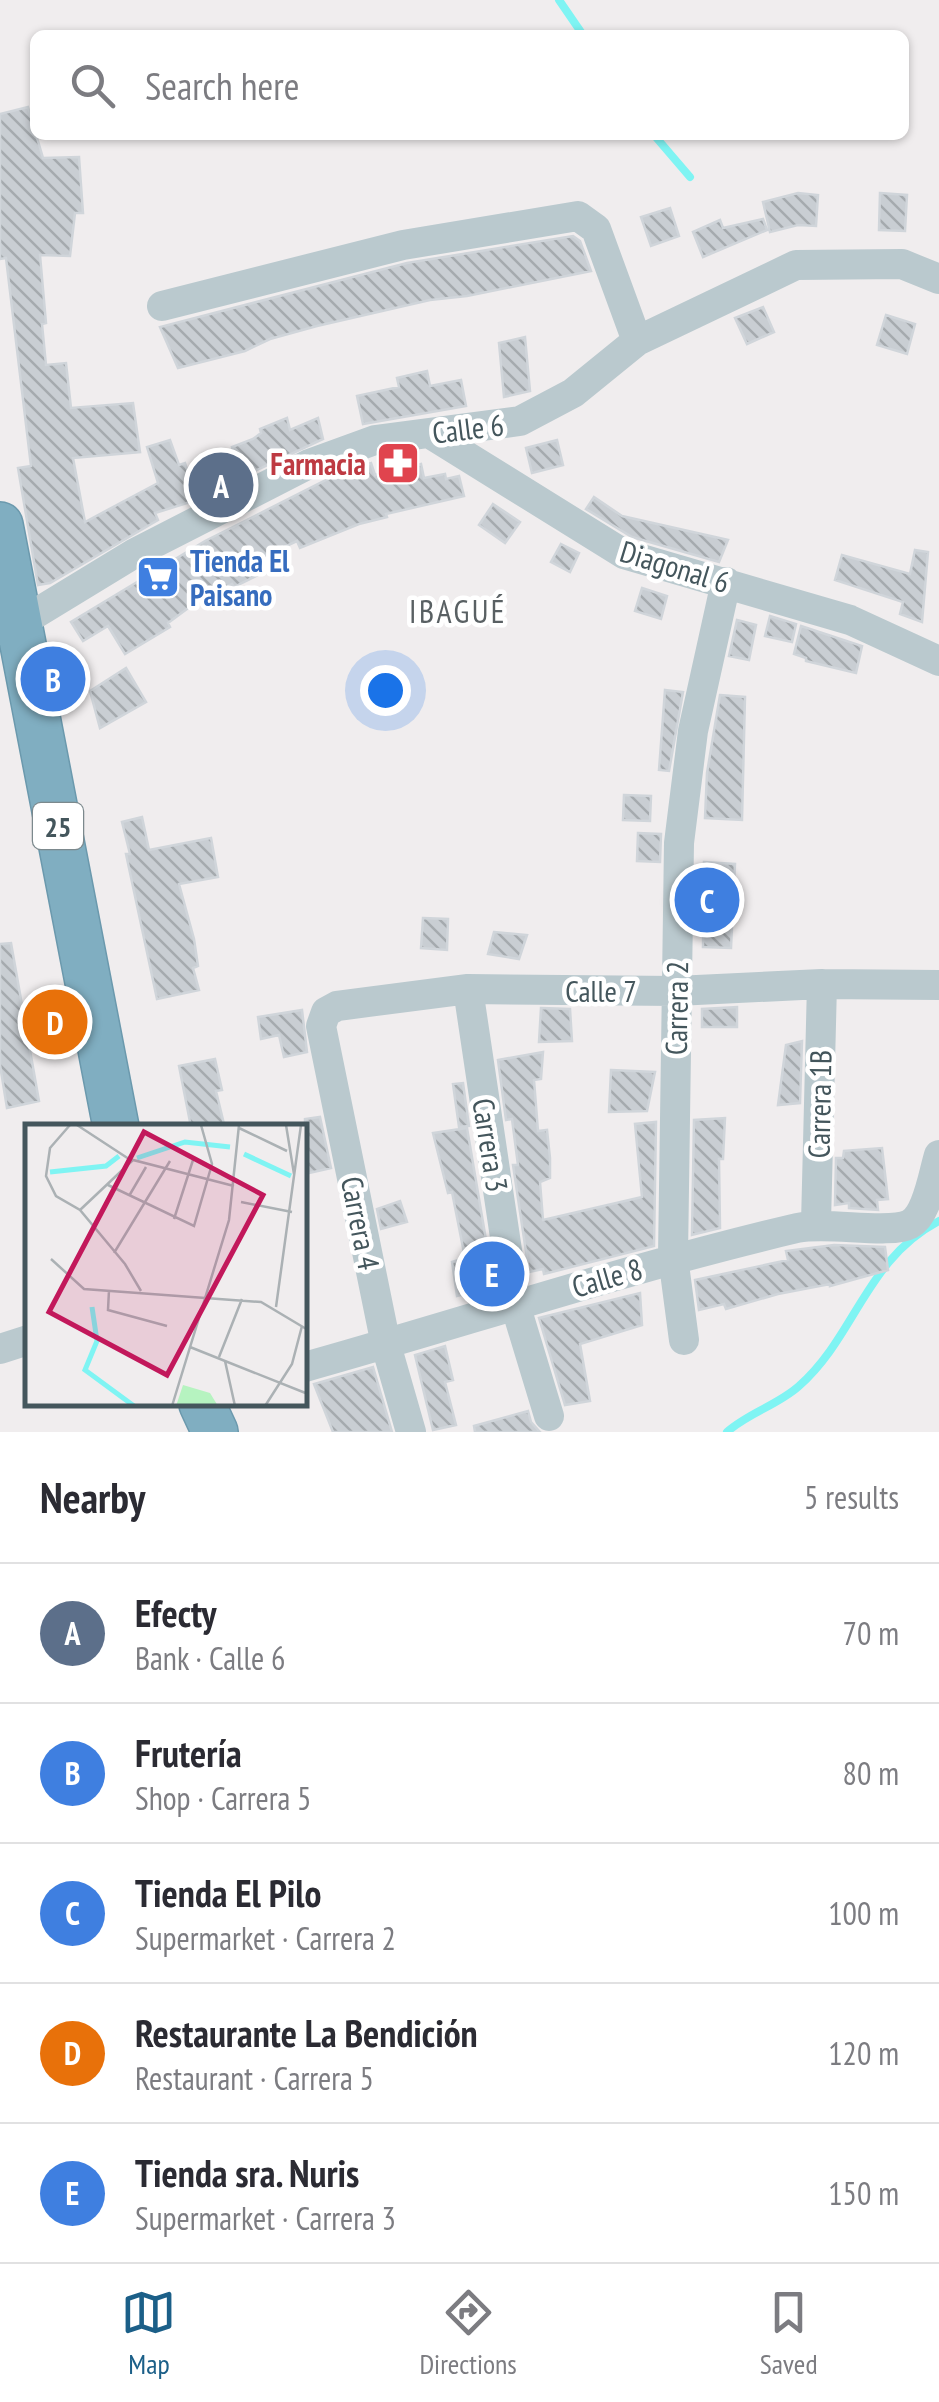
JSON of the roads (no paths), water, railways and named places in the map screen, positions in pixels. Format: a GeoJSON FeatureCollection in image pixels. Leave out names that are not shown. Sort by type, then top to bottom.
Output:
{"type":"FeatureCollection","features":[{"type":"Feature","properties":{"kind":"highway","name":"25"},"geometry":{"type":"LineString","coordinates":[[0,526],[10,630],[115,1124]]}},
{"type":"Feature","properties":{"kind":"highway"},"geometry":{"type":"LineString","coordinates":[[203,1407],[215,1432]]}},
{"type":"Feature","properties":{"kind":"street"},"geometry":{"type":"LineString","coordinates":[[162,306],[402,245],[578,216],[596,229],[637,342]]}},
{"type":"Feature","properties":{"kind":"street","name":"Calle 6"},"geometry":{"type":"LineString","coordinates":[[10,630],[135,553],[309,464],[374,440],[520,421],[573,393],[637,342],[796,265],[902,264],[939,278]]}},
{"type":"Feature","properties":{"kind":"street","name":"Diagonal 6"},"geometry":{"type":"LineString","coordinates":[[428,433],[624,554],[850,620],[939,662]]}},
{"type":"Feature","properties":{"kind":"street","name":"Carrera 2"},"geometry":{"type":"LineString","coordinates":[[684,1340],[673,1257],[682,824],[694,731],[726,582]]}},
{"type":"Feature","properties":{"kind":"street","name":"Carrera 1B"},"geometry":{"type":"LineString","coordinates":[[816,1223],[822,984]]}},
{"type":"Feature","properties":{"kind":"street","name":"Calle 7"},"geometry":{"type":"LineString","coordinates":[[326,1012],[336,1006],[468,990],[939,985]]}},
{"type":"Feature","properties":{"kind":"street","name":"Carrera 3"},"geometry":{"type":"LineString","coordinates":[[468,990],[515,1304],[549,1416]]}},
{"type":"Feature","properties":{"kind":"street","name":"Carrera 4"},"geometry":{"type":"LineString","coordinates":[[326,1012],[321,1026],[386,1345],[411,1432]]}},
{"type":"Feature","properties":{"kind":"street"},"geometry":{"type":"LineString","coordinates":[[925,1214],[939,1156]]}},
{"type":"Feature","properties":{"kind":"street","name":"Calle 8"},"geometry":{"type":"LineString","coordinates":[[308,1367],[673,1257],[816,1223],[901,1228],[925,1214]]}},
{"type":"Feature","properties":{"kind":"street"},"geometry":{"type":"LineString","coordinates":[[0,1349],[25,1341]]}},
{"type":"Feature","properties":{"kind":"waterway"},"geometry":{"type":"LineString","coordinates":[[559,0],[580,30]]}},
{"type":"Feature","properties":{"kind":"waterway"},"geometry":{"type":"LineString","coordinates":[[658,140],[690,177]]}},
{"type":"Feature","properties":{"kind":"waterway"},"geometry":{"type":"LineString","coordinates":[[727,1432],[799,1386],[834,1345],[894,1256],[939,1221]]}},
{"type":"Feature","properties":{"kind":"place","name":"Farmacia"},"geometry":{"type":"Point","coordinates":[398,463]}},
{"type":"Feature","properties":{"kind":"place","name":"Efecty"},"geometry":{"type":"Point","coordinates":[221,485]}},
{"type":"Feature","properties":{"kind":"place","name":"Tienda El Paisano"},"geometry":{"type":"Point","coordinates":[158,577]}},
{"type":"Feature","properties":{"kind":"place","name":"Frutería"},"geometry":{"type":"Point","coordinates":[53,679]}},
{"type":"Feature","properties":{"kind":"place","name":"Tienda El Pilo"},"geometry":{"type":"Point","coordinates":[707,900]}},
{"type":"Feature","properties":{"kind":"place","name":"Restaurante La Bendición"},"geometry":{"type":"Point","coordinates":[55,1022]}},
{"type":"Feature","properties":{"kind":"place","name":"Tienda sra. Nuris"},"geometry":{"type":"Point","coordinates":[492,1274]}},
{"type":"Feature","properties":{"kind":"district","name":"IBAGUÉ"},"geometry":{"type":"Point","coordinates":[458,611]}}]}
